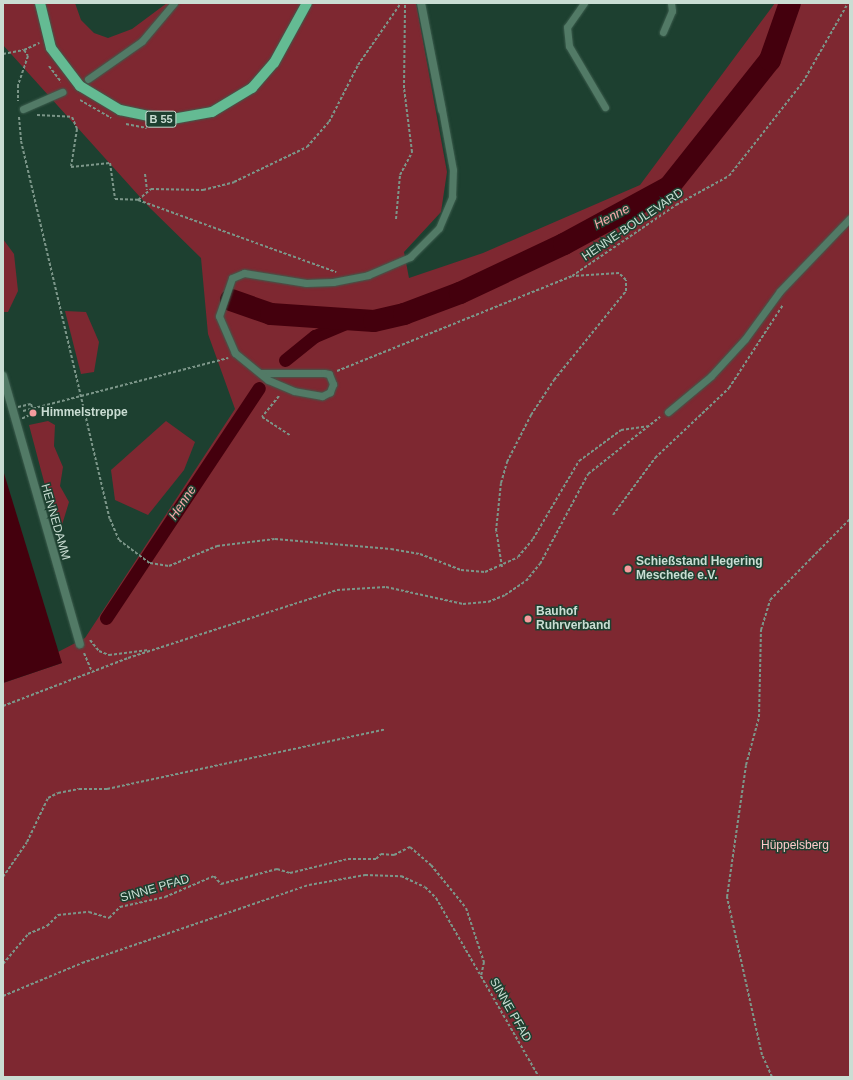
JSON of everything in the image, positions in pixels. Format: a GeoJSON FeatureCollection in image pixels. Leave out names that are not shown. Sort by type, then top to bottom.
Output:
{"type":"FeatureCollection","features":[{"type":"Feature","properties":{"kind":"main road","name":"B 55"},"geometry":{"type":"LineString","coordinates":[[40,3],[52,48],[80,86],[111,107],[130,114],[176,120],[212,112],[252,88],[274,63],[307,3]]}},
{"type":"Feature","properties":{"kind":"street"},"geometry":{"type":"LineString","coordinates":[[421,3],[442,110]]}},
{"type":"Feature","properties":{"kind":"street","name":"HENNEDAMM"},"geometry":{"type":"LineString","coordinates":[[3,376],[80,644]]}},
{"type":"Feature","properties":{"kind":"lane"},"geometry":{"type":"LineString","coordinates":[[88,79],[142,41],[174,3]]}},
{"type":"Feature","properties":{"kind":"lane"},"geometry":{"type":"LineString","coordinates":[[584,3],[567,27],[569,46],[605,107]]}},
{"type":"Feature","properties":{"kind":"lane"},"geometry":{"type":"LineString","coordinates":[[663,32],[672,11],[671,3]]}},
{"type":"Feature","properties":{"kind":"lane"},"geometry":{"type":"LineString","coordinates":[[23,109],[64,90]]}},
{"type":"Feature","properties":{"kind":"lane"},"geometry":{"type":"LineString","coordinates":[[261,373],[329,374],[332,388],[322,396],[283,387],[261,373],[229,345],[221,326],[220,310],[230,283],[236,275],[244,272],[312,283],[345,280],[404,262],[429,240],[444,219],[454,184],[442,110]]}},
{"type":"Feature","properties":{"kind":"lane"},"geometry":{"type":"LineString","coordinates":[[668,412],[711,376],[745,339],[780,291],[850,218]]}},
{"type":"Feature","properties":{"kind":"path"},"geometry":{"type":"LineString","coordinates":[[147,190],[189,191],[228,184],[272,166],[307,147],[329,122],[358,65],[400,3]]}},
{"type":"Feature","properties":{"kind":"path"},"geometry":{"type":"LineString","coordinates":[[396,219],[400,175],[412,152],[404,88],[404,3]]}},
{"type":"Feature","properties":{"kind":"path","name":"HENNE-BOULEVARD"},"geometry":{"type":"LineString","coordinates":[[329,374],[572,276],[676,205],[716,185],[738,169],[812,68],[848,3]]}},
{"type":"Feature","properties":{"kind":"path"},"geometry":{"type":"LineString","coordinates":[[37,37],[42,50]]}},
{"type":"Feature","properties":{"kind":"path"},"geometry":{"type":"LineString","coordinates":[[3,54],[24,50],[39,43]]}},
{"type":"Feature","properties":{"kind":"path"},"geometry":{"type":"LineString","coordinates":[[24,50],[28,59],[21,72],[17,94],[23,109],[36,115],[72,117],[77,129],[72,168],[110,163],[113,198],[138,200],[282,250],[339,273],[345,280]]}},
{"type":"Feature","properties":{"kind":"path"},"geometry":{"type":"LineString","coordinates":[[48,64],[64,90]]}},
{"type":"Feature","properties":{"kind":"path"},"geometry":{"type":"LineString","coordinates":[[75,96],[118,121]]}},
{"type":"Feature","properties":{"kind":"path"},"geometry":{"type":"LineString","coordinates":[[23,109],[20,116],[21,141],[112,524],[119,540],[136,555],[150,563],[169,566],[217,546],[275,539],[391,549],[474,573],[502,567],[518,557],[533,539],[579,461],[621,430],[648,426]]}},
{"type":"Feature","properties":{"kind":"path"},"geometry":{"type":"LineString","coordinates":[[124,123],[152,129]]}},
{"type":"Feature","properties":{"kind":"path"},"geometry":{"type":"LineString","coordinates":[[138,200],[147,190],[146,174]]}},
{"type":"Feature","properties":{"kind":"path"},"geometry":{"type":"LineString","coordinates":[[502,567],[496,532],[501,483],[507,462],[531,415],[554,380],[626,291],[626,280],[619,273],[572,276]]}},
{"type":"Feature","properties":{"kind":"path"},"geometry":{"type":"LineString","coordinates":[[613,515],[655,458],[729,388],[779,314]]}},
{"type":"Feature","properties":{"kind":"path"},"geometry":{"type":"LineString","coordinates":[[21,411],[228,359]]}},
{"type":"Feature","properties":{"kind":"path"},"geometry":{"type":"LineString","coordinates":[[283,387],[278,395],[281,397],[262,417],[290,436]]}},
{"type":"Feature","properties":{"kind":"path"},"geometry":{"type":"LineString","coordinates":[[18,407],[31,404],[34,413],[21,420]]}},
{"type":"Feature","properties":{"kind":"path"},"geometry":{"type":"LineString","coordinates":[[3,706],[154,650],[337,590],[386,587],[463,604],[488,602],[505,595],[526,581],[540,564],[588,474],[668,412]]}},
{"type":"Feature","properties":{"kind":"path"},"geometry":{"type":"LineString","coordinates":[[772,1077],[762,1055],[727,897],[746,765],[759,717],[761,630],[770,600],[850,519]]}},
{"type":"Feature","properties":{"kind":"path"},"geometry":{"type":"LineString","coordinates":[[88,636],[99,651],[108,655],[154,650]]}},
{"type":"Feature","properties":{"kind":"path"},"geometry":{"type":"LineString","coordinates":[[80,644],[92,672]]}},
{"type":"Feature","properties":{"kind":"path"},"geometry":{"type":"LineString","coordinates":[[3,877],[27,842],[48,798],[58,793],[79,789],[107,789],[386,728]]}},
{"type":"Feature","properties":{"kind":"path","name":"SINNE PFAD"},"geometry":{"type":"LineString","coordinates":[[3,964],[28,934],[47,926],[58,915],[89,912],[109,918],[120,907],[165,897],[214,876],[221,884],[277,869],[290,873],[348,859],[376,859],[381,854],[394,855],[410,847],[431,865],[466,908],[484,962],[481,978],[539,1077]]}},
{"type":"Feature","properties":{"kind":"path"},"geometry":{"type":"LineString","coordinates":[[3,996],[82,963],[204,920],[309,885],[365,875],[401,876],[425,887],[436,898],[481,978]]}},
{"type":"Feature","properties":{"kind":"green space","name":"Hüppelsberg"},"geometry":{"type":"Polygon","coordinates":[[[3,3],[75,3],[81,20],[94,33],[108,38],[132,29],[167,3],[416,3],[447,172],[441,212],[404,252],[409,278],[483,253],[640,185],[775,3],[850,3],[850,1077],[3,1077],[3,683],[62,663],[56,653],[85,638],[235,409],[208,334],[201,258],[149,207],[3,45],[3,3]]]}},
{"type":"Feature","properties":{"kind":"green space"},"geometry":{"type":"Polygon","coordinates":[[[3,239],[14,254],[18,291],[8,312],[3,312],[3,239]]]}},
{"type":"Feature","properties":{"kind":"green space"},"geometry":{"type":"Polygon","coordinates":[[[65,311],[86,312],[99,342],[94,372],[81,374],[65,311]]]}},
{"type":"Feature","properties":{"kind":"green space"},"geometry":{"type":"Polygon","coordinates":[[[48,421],[55,425],[54,446],[63,467],[60,486],[69,502],[62,525],[56,527],[29,425],[48,421]]]}},
{"type":"Feature","properties":{"kind":"green space"},"geometry":{"type":"Polygon","coordinates":[[[166,421],[195,442],[184,470],[148,515],[115,500],[111,470],[166,421]]]}},
{"type":"Feature","properties":{"kind":"shaded area"},"geometry":{"type":"Polygon","coordinates":[[[3,470],[62,663],[3,683],[3,470]]]}},
{"type":"Feature","properties":{"kind":"waterway","name":"Henne"},"geometry":{"type":"LineString","coordinates":[[231,300],[271,314],[374,321],[404,314],[460,293],[564,244],[669,187],[770,60],[790,3]]}},
{"type":"Feature","properties":{"kind":"waterway","name":"Henne"},"geometry":{"type":"LineString","coordinates":[[285,360],[315,336],[348,322]]}},
{"type":"Feature","properties":{"kind":"waterway","name":"Henne"},"geometry":{"type":"LineString","coordinates":[[106,618],[259,388]]}},
{"type":"Feature","properties":{"kind":"place","name":"Himmelstreppe"},"geometry":{"type":"Point","coordinates":[33,413]}},
{"type":"Feature","properties":{"kind":"place","name":"Schießstand Hegering Meschede e.V."},"geometry":{"type":"Point","coordinates":[628,569]}},
{"type":"Feature","properties":{"kind":"place","name":"Bauhof Ruhrverband"},"geometry":{"type":"Point","coordinates":[528,619]}}]}
